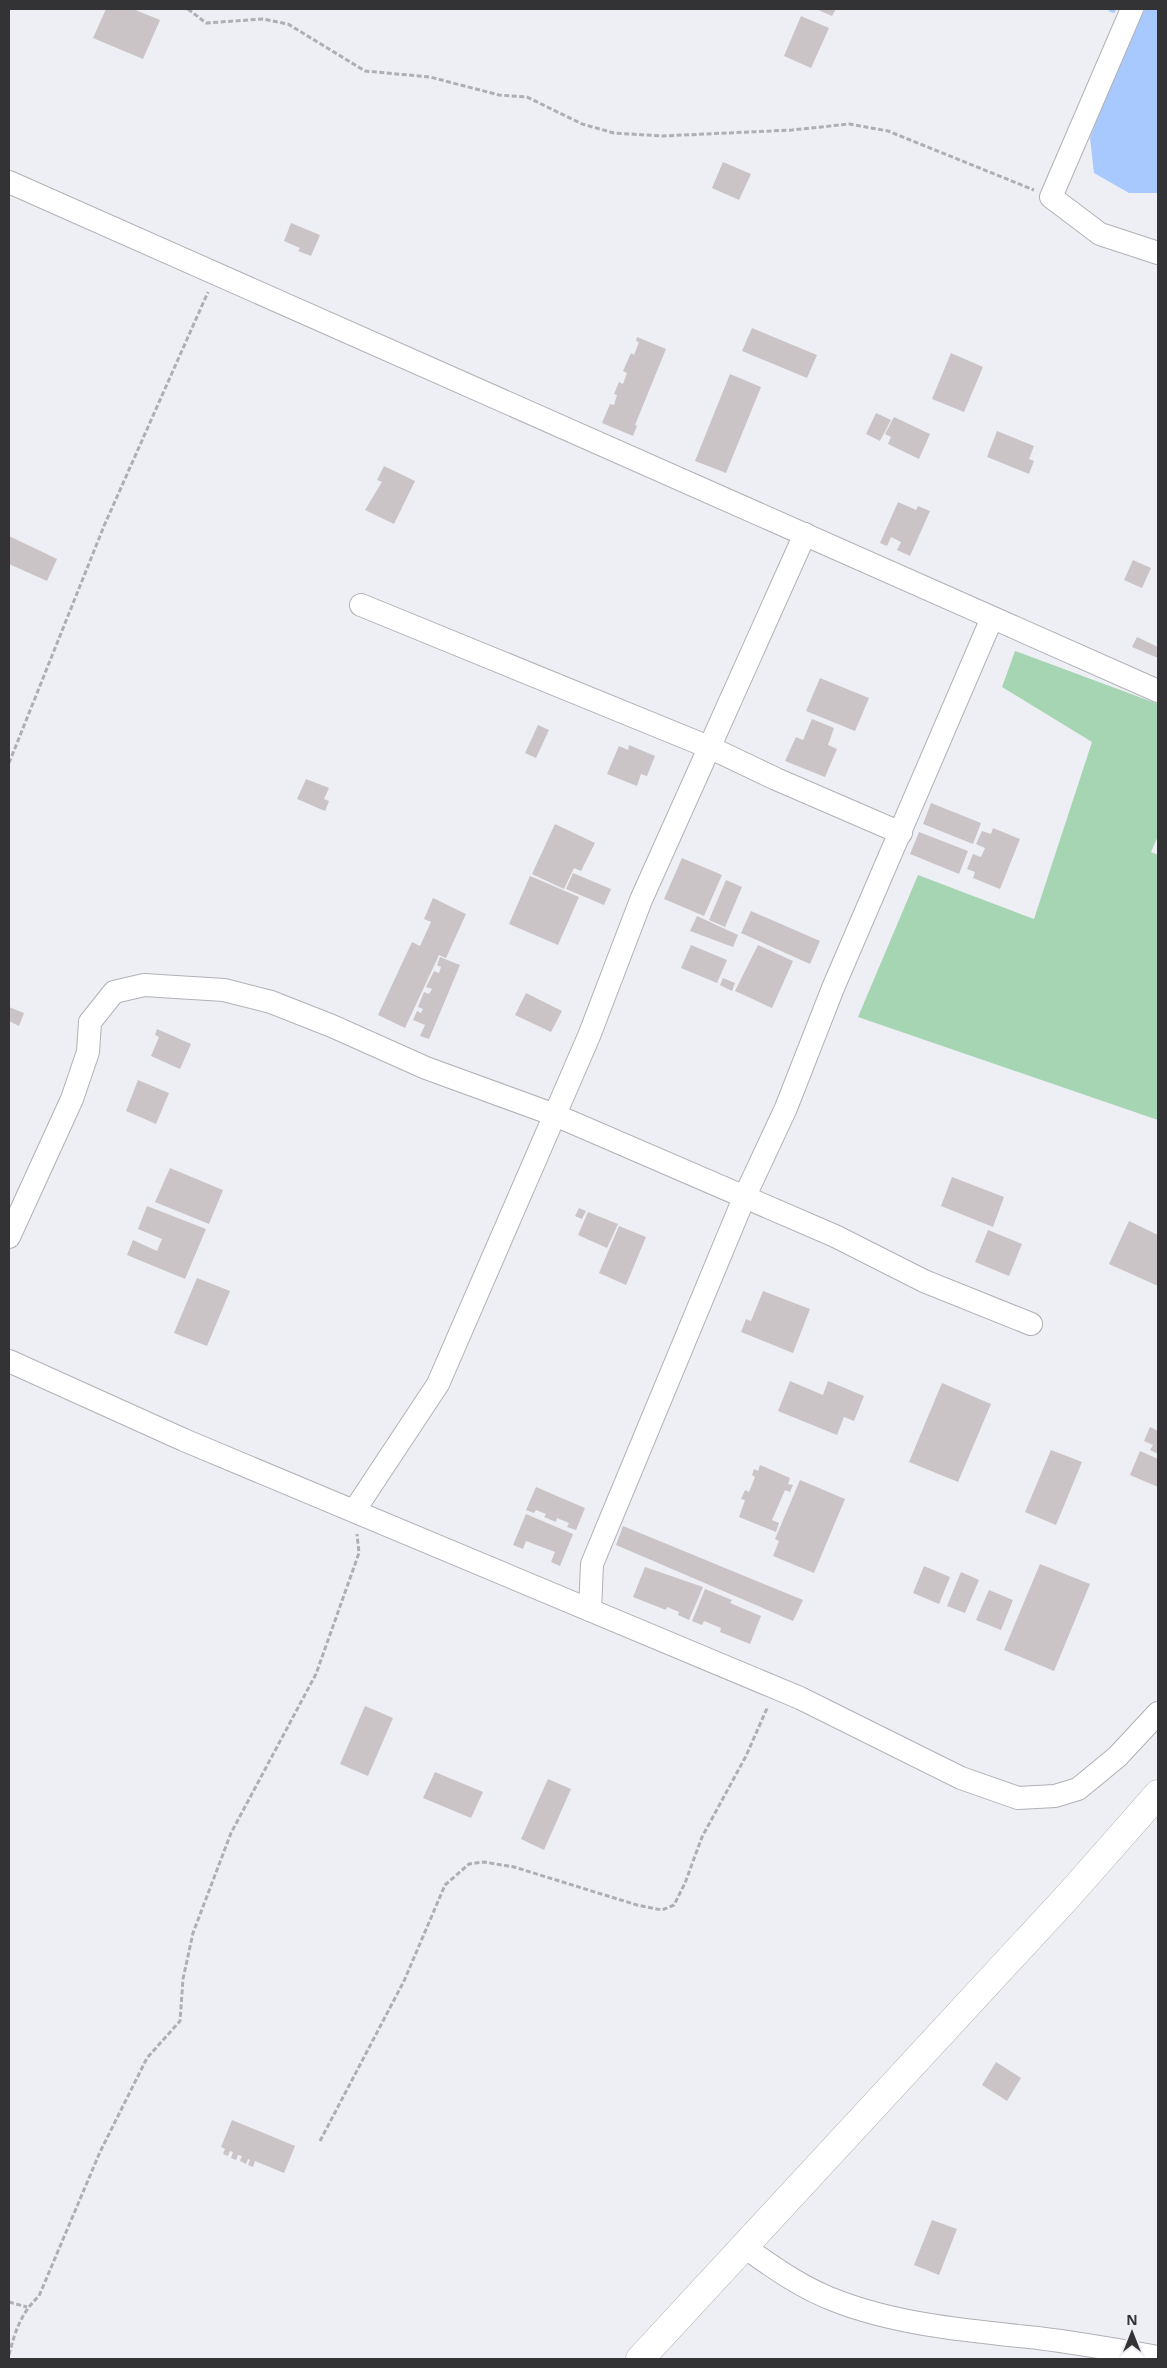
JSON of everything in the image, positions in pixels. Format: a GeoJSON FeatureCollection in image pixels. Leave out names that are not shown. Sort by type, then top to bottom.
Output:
{"type":"FeatureCollection","features":[{"type":"Feature","properties":{"kind":"main road"},"geometry":{"type":"LineString","coordinates":[[640,2359],[1064,1902],[1158,1794]]}},
{"type":"Feature","properties":{"kind":"street"},"geometry":{"type":"LineString","coordinates":[[1132,9],[1051,197],[1100,234],[1158,252]]}},
{"type":"Feature","properties":{"kind":"street"},"geometry":{"type":"LineString","coordinates":[[9,182],[1158,691]]}},
{"type":"Feature","properties":{"kind":"street"},"geometry":{"type":"LineString","coordinates":[[354,1511],[438,1384],[589,1036],[641,900],[711,748],[805,534]]}},
{"type":"Feature","properties":{"kind":"street"},"geometry":{"type":"LineString","coordinates":[[360,605],[711,748],[776,779],[901,833]]}},
{"type":"Feature","properties":{"kind":"street"},"geometry":{"type":"LineString","coordinates":[[590,1610],[592,1564],[744,1198],[786,1108],[833,988],[992,618]]}},
{"type":"Feature","properties":{"kind":"street"},"geometry":{"type":"LineString","coordinates":[[9,1237],[72,1100],[88,1052],[90,1022],[114,992],[144,985],[224,990],[271,1002],[332,1026],[426,1068],[554,1115],[835,1236],[924,1281],[1031,1324]]}},
{"type":"Feature","properties":{"kind":"street"},"geometry":{"type":"LineString","coordinates":[[9,1361],[184,1440],[776,1688],[961,1778],[1018,1798],[1054,1796],[1078,1789],[1117,1757],[1158,1713]]}},
{"type":"Feature","properties":{"kind":"street"},"geometry":{"type":"LineString","coordinates":[[743,2246],[790,2280],[835,2301],[896,2318],[952,2328],[1158,2356]]}},
{"type":"Feature","properties":{"kind":"path"},"geometry":{"type":"LineString","coordinates":[[188,9],[206,23],[263,20],[288,24],[365,71],[430,78],[499,95],[527,97],[582,124],[614,133],[662,136],[792,130],[849,124],[888,131],[1051,197]]}},
{"type":"Feature","properties":{"kind":"path"},"geometry":{"type":"LineString","coordinates":[[9,763],[37,689],[108,517],[198,310],[218,274]]}},
{"type":"Feature","properties":{"kind":"path"},"geometry":{"type":"LineString","coordinates":[[9,2355],[16,2329],[27,2307],[39,2296],[100,2152],[147,2058],[180,2020],[183,1979],[193,1933],[231,1833],[316,1674],[359,1553],[354,1511]]}},
{"type":"Feature","properties":{"kind":"path"},"geometry":{"type":"LineString","coordinates":[[320,2141],[404,1981],[445,1885],[469,1864],[484,1862],[514,1867],[637,1905],[662,1910],[674,1904],[685,1883],[702,1837],[746,1756],[776,1688]]}},
{"type":"Feature","properties":{"kind":"path"},"geometry":{"type":"LineString","coordinates":[[9,2302],[27,2307]]}},
{"type":"Feature","properties":{"kind":"green space"},"geometry":{"type":"Polygon","coordinates":[[[1015,651],[1158,704],[1158,836],[1151,852],[1158,855],[1158,1120],[858,1017],[918,875],[1034,919],[1092,742],[1002,687],[1015,651]]]}},
{"type":"Feature","properties":{"kind":"water"},"geometry":{"type":"Polygon","coordinates":[[[1145,9],[1158,9],[1158,193],[1129,193],[1094,173],[1090,138],[1114,74],[1145,9]]]}},
{"type":"Feature","properties":{"kind":"building"},"geometry":{"type":"Polygon","coordinates":[[[106,9],[133,9],[160,20],[143,59],[93,38],[106,9]]]}},
{"type":"Feature","properties":{"kind":"building"},"geometry":{"type":"Polygon","coordinates":[[[816,9],[836,9],[832,16],[816,9]]]}},
{"type":"Feature","properties":{"kind":"building"},"geometry":{"type":"Polygon","coordinates":[[[801,16],[829,28],[811,68],[784,56],[801,16]]]}},
{"type":"Feature","properties":{"kind":"building"},"geometry":{"type":"Polygon","coordinates":[[[723,162],[751,174],[739,200],[712,188],[723,162]]]}},
{"type":"Feature","properties":{"kind":"building"},"geometry":{"type":"Polygon","coordinates":[[[291,223],[320,235],[311,256],[298,251],[300,248],[284,241],[291,223]]]}},
{"type":"Feature","properties":{"kind":"building"},"geometry":{"type":"Polygon","coordinates":[[[752,328],[817,355],[807,378],[742,351],[752,328]]]}},
{"type":"Feature","properties":{"kind":"building"},"geometry":{"type":"Polygon","coordinates":[[[637,337],[666,349],[635,425],[637,426],[633,436],[602,423],[610,404],[614,405],[617,395],[614,394],[619,382],[623,384],[627,373],[623,371],[631,353],[634,355],[639,342],[636,341],[637,337]]]}},
{"type":"Feature","properties":{"kind":"building"},"geometry":{"type":"Polygon","coordinates":[[[951,353],[983,367],[964,412],[932,399],[951,353]]]}},
{"type":"Feature","properties":{"kind":"building"},"geometry":{"type":"Polygon","coordinates":[[[730,374],[761,387],[726,473],[695,461],[730,374]]]}},
{"type":"Feature","properties":{"kind":"building"},"geometry":{"type":"Polygon","coordinates":[[[876,413],[891,420],[880,441],[866,434],[876,413]]]}},
{"type":"Feature","properties":{"kind":"building"},"geometry":{"type":"Polygon","coordinates":[[[894,417],[930,434],[919,459],[888,444],[891,437],[885,434],[894,417]]]}},
{"type":"Feature","properties":{"kind":"building"},"geometry":{"type":"Polygon","coordinates":[[[997,431],[1034,446],[1029,459],[1034,461],[1029,474],[987,457],[997,431]]]}},
{"type":"Feature","properties":{"kind":"building"},"geometry":{"type":"Polygon","coordinates":[[[384,466],[415,481],[394,524],[365,510],[382,482],[377,480],[384,466]]]}},
{"type":"Feature","properties":{"kind":"building"},"geometry":{"type":"Polygon","coordinates":[[[898,502],[916,510],[918,506],[930,511],[910,556],[897,550],[901,542],[891,537],[887,546],[880,543],[898,502]]]}},
{"type":"Feature","properties":{"kind":"building"},"geometry":{"type":"Polygon","coordinates":[[[9,536],[57,559],[47,581],[9,564],[9,536]]]}},
{"type":"Feature","properties":{"kind":"building"},"geometry":{"type":"Polygon","coordinates":[[[1133,560],[1151,568],[1142,588],[1124,580],[1133,560]]]}},
{"type":"Feature","properties":{"kind":"building"},"geometry":{"type":"Polygon","coordinates":[[[1137,637],[1158,647],[1158,658],[1132,647],[1137,637]]]}},
{"type":"Feature","properties":{"kind":"building"},"geometry":{"type":"Polygon","coordinates":[[[820,678],[869,698],[855,731],[806,711],[820,678]]]}},
{"type":"Feature","properties":{"kind":"building"},"geometry":{"type":"Polygon","coordinates":[[[812,719],[834,728],[828,745],[837,749],[825,777],[785,761],[796,737],[803,740],[812,719]]]}},
{"type":"Feature","properties":{"kind":"building"},"geometry":{"type":"Polygon","coordinates":[[[538,725],[549,730],[536,758],[525,753],[538,725]]]}},
{"type":"Feature","properties":{"kind":"building"},"geometry":{"type":"Polygon","coordinates":[[[629,745],[655,756],[647,776],[641,774],[637,786],[607,774],[619,746],[628,750],[629,745]]]}},
{"type":"Feature","properties":{"kind":"building"},"geometry":{"type":"Polygon","coordinates":[[[306,779],[329,788],[324,799],[329,801],[325,811],[297,799],[306,779]]]}},
{"type":"Feature","properties":{"kind":"building"},"geometry":{"type":"Polygon","coordinates":[[[931,803],[981,823],[973,844],[923,824],[931,803]]]}},
{"type":"Feature","properties":{"kind":"building"},"geometry":{"type":"Polygon","coordinates":[[[555,824],[595,843],[581,871],[574,868],[564,889],[532,874],[555,824]]]}},
{"type":"Feature","properties":{"kind":"building"},"geometry":{"type":"Polygon","coordinates":[[[993,828],[1020,839],[1000,889],[973,878],[975,872],[967,869],[973,854],[981,857],[985,848],[976,844],[982,831],[991,834],[993,828]]]}},
{"type":"Feature","properties":{"kind":"building"},"geometry":{"type":"Polygon","coordinates":[[[919,832],[968,851],[959,874],[910,854],[919,832]]]}},
{"type":"Feature","properties":{"kind":"building"},"geometry":{"type":"Polygon","coordinates":[[[682,858],[722,875],[704,916],[664,899],[682,858]]]}},
{"type":"Feature","properties":{"kind":"building"},"geometry":{"type":"Polygon","coordinates":[[[573,873],[611,889],[604,905],[566,889],[573,873]]]}},
{"type":"Feature","properties":{"kind":"building"},"geometry":{"type":"Polygon","coordinates":[[[530,876],[579,897],[558,945],[509,924],[530,876]]]}},
{"type":"Feature","properties":{"kind":"building"},"geometry":{"type":"Polygon","coordinates":[[[726,880],[742,887],[725,927],[709,920],[726,880]]]}},
{"type":"Feature","properties":{"kind":"building"},"geometry":{"type":"Polygon","coordinates":[[[433,898],[466,914],[446,958],[439,955],[405,1028],[378,1015],[412,942],[420,946],[431,922],[424,919],[433,898]]]}},
{"type":"Feature","properties":{"kind":"building"},"geometry":{"type":"Polygon","coordinates":[[[751,911],[820,941],[810,964],[741,933],[751,911]]]}},
{"type":"Feature","properties":{"kind":"building"},"geometry":{"type":"Polygon","coordinates":[[[697,916],[738,935],[733,947],[690,931],[697,916]]]}},
{"type":"Feature","properties":{"kind":"building"},"geometry":{"type":"Polygon","coordinates":[[[691,945],[727,960],[717,983],[681,968],[691,945]]]}},
{"type":"Feature","properties":{"kind":"building"},"geometry":{"type":"Polygon","coordinates":[[[758,945],[793,961],[772,1008],[735,991],[758,945]]]}},
{"type":"Feature","properties":{"kind":"building"},"geometry":{"type":"Polygon","coordinates":[[[440,957],[460,965],[429,1039],[420,1036],[425,1025],[413,1020],[417,1011],[421,1013],[423,1009],[418,1007],[424,992],[429,994],[432,989],[426,987],[434,971],[439,973],[441,967],[437,965],[440,957]]]}},
{"type":"Feature","properties":{"kind":"building"},"geometry":{"type":"Polygon","coordinates":[[[723,978],[735,983],[732,991],[720,985],[723,978]]]}},
{"type":"Feature","properties":{"kind":"building"},"geometry":{"type":"Polygon","coordinates":[[[526,993],[562,1011],[551,1032],[515,1015],[526,993]]]}},
{"type":"Feature","properties":{"kind":"building"},"geometry":{"type":"Polygon","coordinates":[[[9,1007],[24,1013],[19,1026],[9,1021],[9,1007]]]}},
{"type":"Feature","properties":{"kind":"building"},"geometry":{"type":"Polygon","coordinates":[[[157,1029],[191,1044],[180,1069],[151,1056],[159,1037],[155,1035],[157,1029]]]}},
{"type":"Feature","properties":{"kind":"building"},"geometry":{"type":"Polygon","coordinates":[[[138,1080],[169,1093],[156,1124],[126,1111],[138,1080]]]}},
{"type":"Feature","properties":{"kind":"building"},"geometry":{"type":"Polygon","coordinates":[[[170,1168],[223,1190],[209,1224],[155,1202],[170,1168]]]}},
{"type":"Feature","properties":{"kind":"building"},"geometry":{"type":"Polygon","coordinates":[[[952,1177],[1004,1197],[993,1227],[941,1206],[952,1177]]]}},
{"type":"Feature","properties":{"kind":"building"},"geometry":{"type":"Polygon","coordinates":[[[147,1206],[206,1229],[185,1279],[127,1255],[133,1240],[157,1251],[162,1239],[138,1229],[147,1206]]]}},
{"type":"Feature","properties":{"kind":"building"},"geometry":{"type":"Polygon","coordinates":[[[579,1208],[586,1211],[582,1219],[575,1216],[579,1208]]]}},
{"type":"Feature","properties":{"kind":"building"},"geometry":{"type":"Polygon","coordinates":[[[588,1212],[618,1224],[607,1248],[578,1235],[588,1212]]]}},
{"type":"Feature","properties":{"kind":"building"},"geometry":{"type":"Polygon","coordinates":[[[1129,1221],[1158,1235],[1158,1286],[1109,1264],[1129,1221]]]}},
{"type":"Feature","properties":{"kind":"building"},"geometry":{"type":"Polygon","coordinates":[[[619,1226],[646,1237],[626,1285],[599,1273],[619,1226]]]}},
{"type":"Feature","properties":{"kind":"building"},"geometry":{"type":"Polygon","coordinates":[[[988,1230],[1022,1244],[1009,1276],[975,1262],[988,1230]]]}},
{"type":"Feature","properties":{"kind":"building"},"geometry":{"type":"Polygon","coordinates":[[[197,1278],[230,1291],[207,1346],[174,1333],[197,1278]]]}},
{"type":"Feature","properties":{"kind":"building"},"geometry":{"type":"Polygon","coordinates":[[[763,1291],[810,1309],[793,1353],[741,1332],[746,1319],[751,1321],[763,1291]]]}},
{"type":"Feature","properties":{"kind":"building"},"geometry":{"type":"Polygon","coordinates":[[[790,1381],[823,1395],[828,1381],[864,1396],[854,1421],[844,1417],[837,1435],[778,1411],[790,1381]]]}},
{"type":"Feature","properties":{"kind":"building"},"geometry":{"type":"Polygon","coordinates":[[[942,1383],[991,1404],[958,1482],[909,1462],[942,1383]]]}},
{"type":"Feature","properties":{"kind":"building"},"geometry":{"type":"Polygon","coordinates":[[[1150,1427],[1158,1431],[1158,1454],[1150,1450],[1153,1445],[1144,1441],[1150,1427]]]}},
{"type":"Feature","properties":{"kind":"building"},"geometry":{"type":"Polygon","coordinates":[[[1051,1450],[1082,1462],[1056,1525],[1025,1512],[1051,1450]]]}},
{"type":"Feature","properties":{"kind":"building"},"geometry":{"type":"Polygon","coordinates":[[[1140,1451],[1158,1459],[1158,1487],[1130,1475],[1140,1451]]]}},
{"type":"Feature","properties":{"kind":"building"},"geometry":{"type":"Polygon","coordinates":[[[760,1465],[790,1478],[788,1484],[793,1485],[790,1492],[785,1490],[772,1520],[779,1523],[776,1532],[739,1517],[745,1500],[741,1499],[745,1490],[749,1492],[755,1477],[752,1475],[754,1469],[758,1471],[760,1465]]]}},
{"type":"Feature","properties":{"kind":"building"},"geometry":{"type":"Polygon","coordinates":[[[800,1480],[845,1499],[814,1573],[773,1556],[779,1541],[775,1539],[800,1480]]]}},
{"type":"Feature","properties":{"kind":"building"},"geometry":{"type":"Polygon","coordinates":[[[536,1487],[585,1508],[576,1530],[567,1527],[569,1523],[557,1518],[556,1522],[544,1517],[546,1514],[536,1510],[534,1513],[526,1510],[536,1487]]]}},
{"type":"Feature","properties":{"kind":"building"},"geometry":{"type":"Polygon","coordinates":[[[526,1514],[573,1534],[560,1566],[551,1562],[555,1552],[526,1541],[523,1549],[513,1545],[526,1514]]]}},
{"type":"Feature","properties":{"kind":"building"},"geometry":{"type":"Polygon","coordinates":[[[623,1526],[803,1600],[793,1621],[616,1545],[623,1526]]]}},
{"type":"Feature","properties":{"kind":"building"},"geometry":{"type":"Polygon","coordinates":[[[1040,1564],[1090,1584],[1054,1671],[1004,1650],[1040,1564]]]}},
{"type":"Feature","properties":{"kind":"building"},"geometry":{"type":"Polygon","coordinates":[[[924,1566],[950,1577],[939,1604],[913,1593],[924,1566]]]}},
{"type":"Feature","properties":{"kind":"building"},"geometry":{"type":"Polygon","coordinates":[[[645,1567],[703,1587],[689,1620],[678,1615],[679,1612],[667,1607],[666,1610],[633,1597],[645,1567]]]}},
{"type":"Feature","properties":{"kind":"building"},"geometry":{"type":"Polygon","coordinates":[[[961,1572],[979,1580],[965,1613],[947,1606],[961,1572]]]}},
{"type":"Feature","properties":{"kind":"building"},"geometry":{"type":"Polygon","coordinates":[[[705,1589],[732,1600],[730,1603],[761,1616],[750,1644],[720,1632],[721,1628],[704,1621],[702,1625],[692,1621],[705,1589]]]}},
{"type":"Feature","properties":{"kind":"building"},"geometry":{"type":"Polygon","coordinates":[[[989,1590],[1013,1600],[1001,1630],[976,1620],[989,1590]]]}},
{"type":"Feature","properties":{"kind":"building"},"geometry":{"type":"Polygon","coordinates":[[[365,1706],[393,1718],[368,1776],[340,1764],[365,1706]]]}},
{"type":"Feature","properties":{"kind":"building"},"geometry":{"type":"Polygon","coordinates":[[[435,1772],[483,1792],[471,1818],[423,1798],[435,1772]]]}},
{"type":"Feature","properties":{"kind":"building"},"geometry":{"type":"Polygon","coordinates":[[[548,1779],[571,1789],[544,1850],[521,1839],[548,1779]]]}},
{"type":"Feature","properties":{"kind":"building"},"geometry":{"type":"Polygon","coordinates":[[[996,2062],[1021,2078],[1007,2101],[982,2085],[996,2062]]]}},
{"type":"Feature","properties":{"kind":"building"},"geometry":{"type":"Polygon","coordinates":[[[232,2120],[295,2146],[284,2173],[255,2161],[253,2167],[248,2165],[250,2160],[248,2159],[246,2164],[240,2161],[242,2156],[238,2155],[236,2160],[231,2158],[233,2152],[230,2151],[228,2156],[223,2154],[225,2149],[221,2147],[232,2120]]]}},
{"type":"Feature","properties":{"kind":"building"},"geometry":{"type":"Polygon","coordinates":[[[932,2220],[957,2229],[939,2275],[914,2265],[932,2220]]]}}]}
